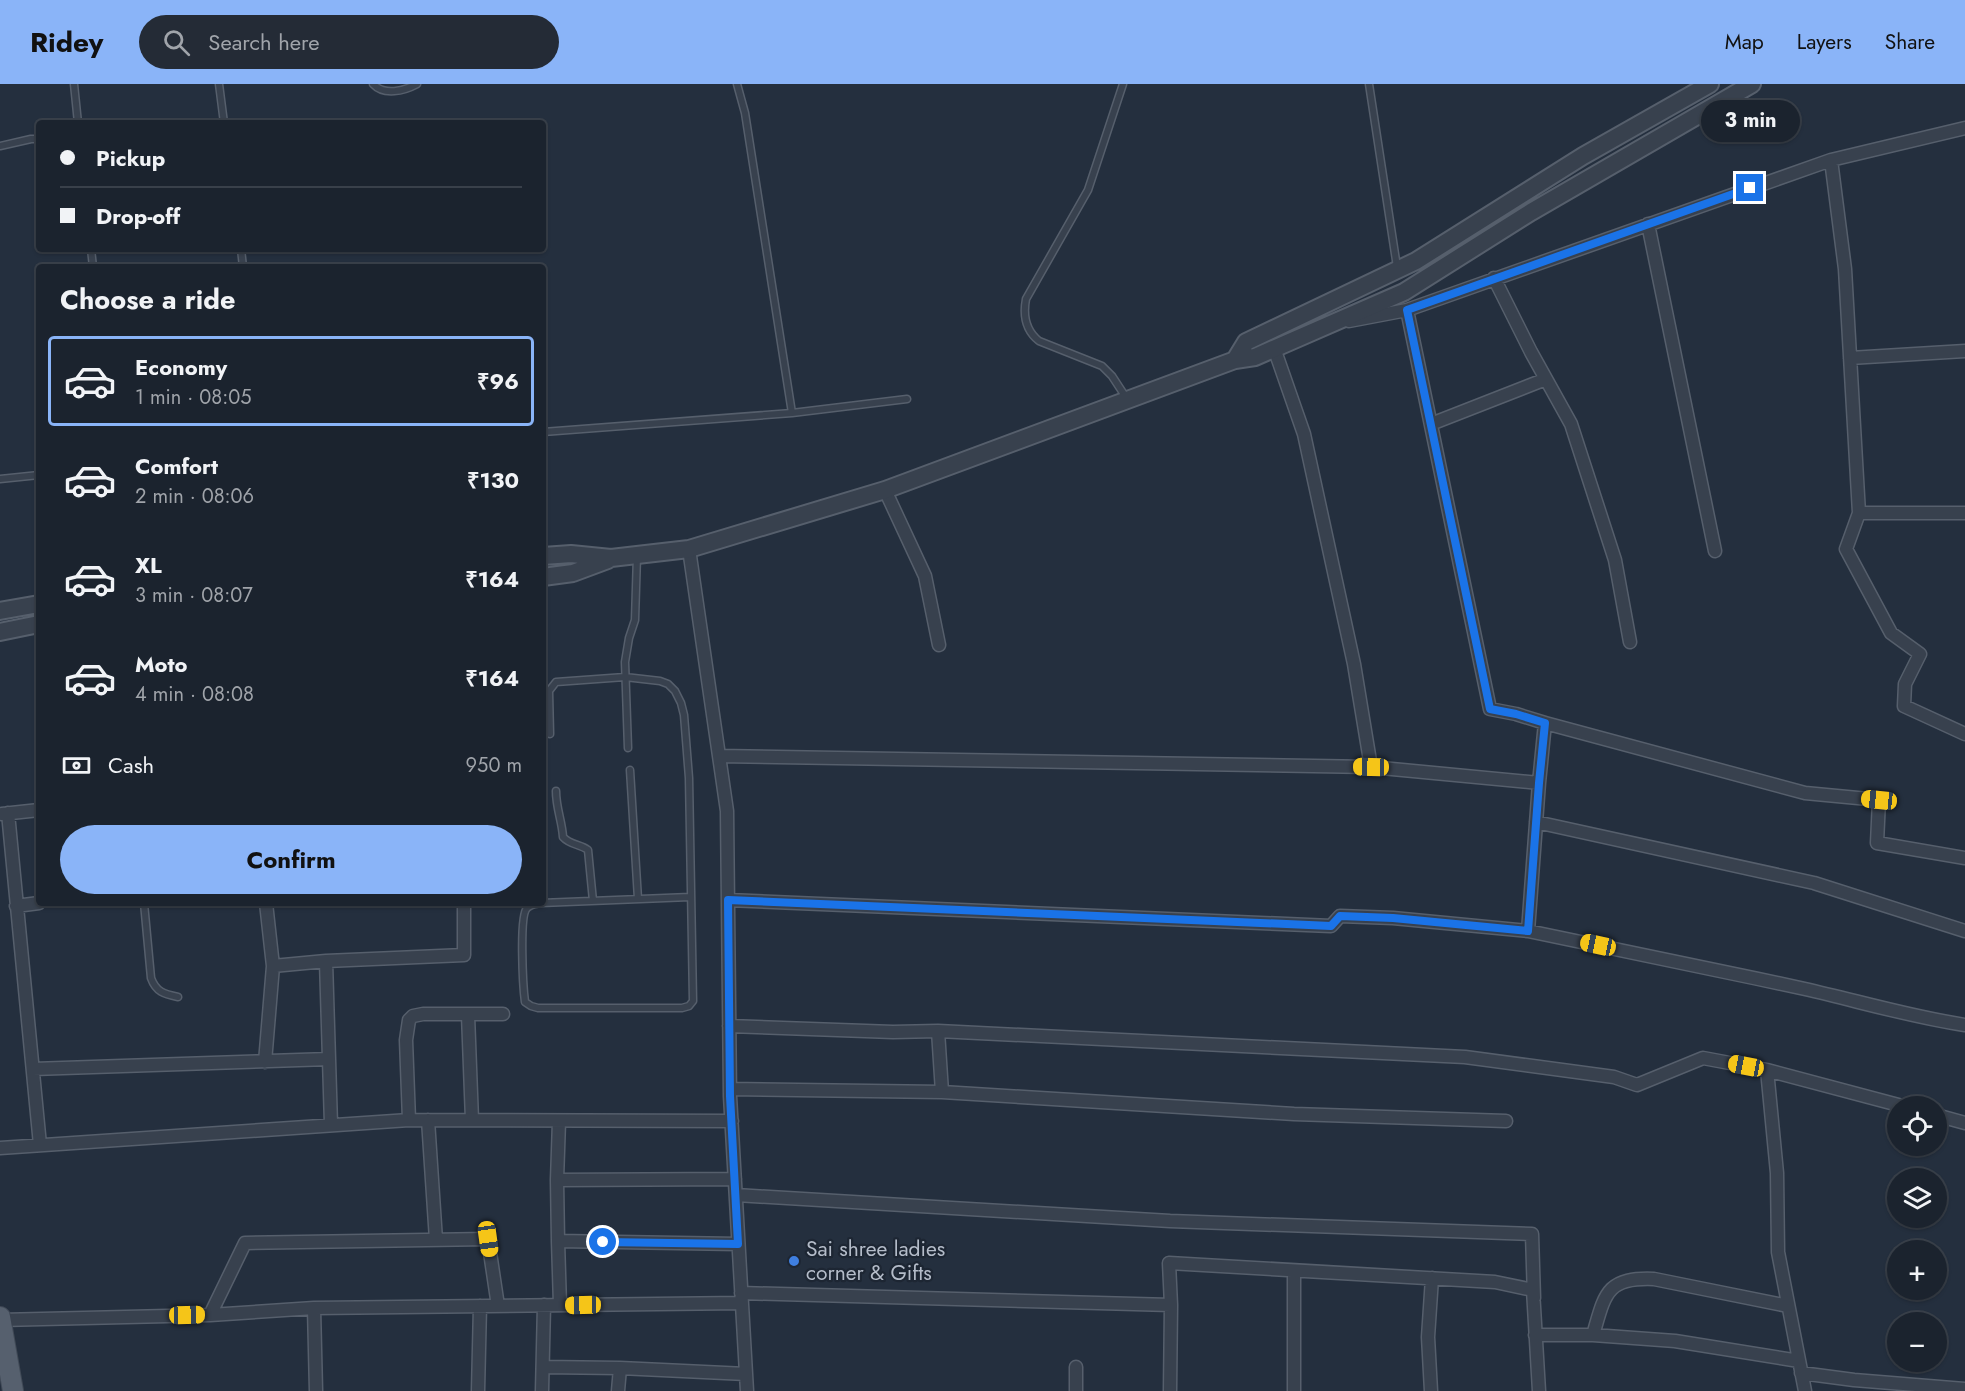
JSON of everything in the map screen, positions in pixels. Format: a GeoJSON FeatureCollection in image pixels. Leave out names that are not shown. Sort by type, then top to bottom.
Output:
{"type":"FeatureCollection","features":[{"type":"Feature","properties":{"kind":"main road"},"geometry":{"type":"LineString","coordinates":[[0,1319],[13,1391]]}},
{"type":"Feature","properties":{"kind":"street"},"geometry":{"type":"LineString","coordinates":[[1234,360],[1246,342],[1398,271],[1608,141],[1710,84]]}},
{"type":"Feature","properties":{"kind":"street"},"geometry":{"type":"LineString","coordinates":[[546,556],[572,554],[611,558],[689,549],[885,490],[1234,360],[1255,357],[1404,292],[1532,212],[1752,84]]}},
{"type":"Feature","properties":{"kind":"street"},"geometry":{"type":"LineString","coordinates":[[1330,324],[1407,310],[1831,160],[1965,128]]}},
{"type":"Feature","properties":{"kind":"street"},"geometry":{"type":"LineString","coordinates":[[1608,141],[1618,161]]}},
{"type":"Feature","properties":{"kind":"street"},"geometry":{"type":"LineString","coordinates":[[1831,160],[1845,269],[1859,513],[1846,549],[1891,633],[1920,654],[1905,684],[1904,706],[1965,734]]}},
{"type":"Feature","properties":{"kind":"street"},"geometry":{"type":"LineString","coordinates":[[1648,224],[1715,551]]}},
{"type":"Feature","properties":{"kind":"street"},"geometry":{"type":"LineString","coordinates":[[1494,278],[1571,424],[1615,560],[1630,642]]}},
{"type":"Feature","properties":{"kind":"street"},"geometry":{"type":"LineString","coordinates":[[1407,310],[1490,709],[1805,792],[1879,800],[1877,843],[1965,858]]}},
{"type":"Feature","properties":{"kind":"street"},"geometry":{"type":"LineString","coordinates":[[1274,348],[1304,434],[1354,664],[1371,767]]}},
{"type":"Feature","properties":{"kind":"street"},"geometry":{"type":"LineString","coordinates":[[1850,358],[1965,351]]}},
{"type":"Feature","properties":{"kind":"street"},"geometry":{"type":"LineString","coordinates":[[1431,424],[1546,379]]}},
{"type":"Feature","properties":{"kind":"street"},"geometry":{"type":"LineString","coordinates":[[885,490],[925,576],[939,645]]}},
{"type":"Feature","properties":{"kind":"street"},"geometry":{"type":"LineString","coordinates":[[1859,513],[1965,513]]}},
{"type":"Feature","properties":{"kind":"street"},"geometry":{"type":"LineString","coordinates":[[689,549],[727,811],[730,1089],[747,1391]]}},
{"type":"Feature","properties":{"kind":"street"},"geometry":{"type":"LineString","coordinates":[[546,577],[573,573],[611,558]]}},
{"type":"Feature","properties":{"kind":"street"},"geometry":{"type":"LineString","coordinates":[[0,611],[36,605]]}},
{"type":"Feature","properties":{"kind":"street"},"geometry":{"type":"LineString","coordinates":[[0,632],[36,625]]}},
{"type":"Feature","properties":{"kind":"street"},"geometry":{"type":"LineString","coordinates":[[1528,931],[1545,723]]}},
{"type":"Feature","properties":{"kind":"street"},"geometry":{"type":"LineString","coordinates":[[719,756],[1371,767],[1539,783]]}},
{"type":"Feature","properties":{"kind":"street"},"geometry":{"type":"LineString","coordinates":[[36,810],[4,814],[16,906],[40,1145]]}},
{"type":"Feature","properties":{"kind":"street"},"geometry":{"type":"LineString","coordinates":[[1536,822],[1814,883],[1965,931]]}},
{"type":"Feature","properties":{"kind":"street"},"geometry":{"type":"LineString","coordinates":[[728,900],[1331,926],[1340,916],[1393,918],[1528,931],[1738,974],[1919,1017],[1965,1024]]}},
{"type":"Feature","properties":{"kind":"street"},"geometry":{"type":"LineString","coordinates":[[16,906],[36,903]]}},
{"type":"Feature","properties":{"kind":"street"},"geometry":{"type":"LineString","coordinates":[[265,1062],[273,966],[266,906]]}},
{"type":"Feature","properties":{"kind":"street"},"geometry":{"type":"LineString","coordinates":[[273,966],[326,961],[464,955],[464,906]]}},
{"type":"Feature","properties":{"kind":"street"},"geometry":{"type":"LineString","coordinates":[[326,961],[331,1125]]}},
{"type":"Feature","properties":{"kind":"street"},"geometry":{"type":"LineString","coordinates":[[409,1120],[406,1040],[409,1020],[413,1016],[423,1014],[503,1014]]}},
{"type":"Feature","properties":{"kind":"street"},"geometry":{"type":"LineString","coordinates":[[468,1015],[472,1120]]}},
{"type":"Feature","properties":{"kind":"street"},"geometry":{"type":"LineString","coordinates":[[729,1026],[893,1032],[938,1031],[1465,1057],[1614,1077],[1637,1085],[1703,1058],[1767,1070],[1887,1102]]}},
{"type":"Feature","properties":{"kind":"street"},"geometry":{"type":"LineString","coordinates":[[938,1031],[942,1092]]}},
{"type":"Feature","properties":{"kind":"street"},"geometry":{"type":"LineString","coordinates":[[33,1069],[329,1059]]}},
{"type":"Feature","properties":{"kind":"street"},"geometry":{"type":"LineString","coordinates":[[1767,1070],[1777,1173],[1778,1252],[1805,1391]]}},
{"type":"Feature","properties":{"kind":"street"},"geometry":{"type":"LineString","coordinates":[[730,1089],[942,1092],[1294,1114],[1506,1121]]}},
{"type":"Feature","properties":{"kind":"street"},"geometry":{"type":"LineString","coordinates":[[1947,1118],[1965,1123]]}},
{"type":"Feature","properties":{"kind":"street"},"geometry":{"type":"LineString","coordinates":[[0,1148],[409,1120],[732,1121]]}},
{"type":"Feature","properties":{"kind":"street"},"geometry":{"type":"LineString","coordinates":[[429,1120],[436,1240]]}},
{"type":"Feature","properties":{"kind":"street"},"geometry":{"type":"LineString","coordinates":[[558,1121],[560,1305]]}},
{"type":"Feature","properties":{"kind":"street"},"geometry":{"type":"LineString","coordinates":[[557,1180],[735,1179]]}},
{"type":"Feature","properties":{"kind":"street"},"geometry":{"type":"LineString","coordinates":[[736,1195],[1170,1221],[1532,1234],[1533,1298],[1539,1391]]}},
{"type":"Feature","properties":{"kind":"street"},"geometry":{"type":"LineString","coordinates":[[210,1315],[245,1244],[488,1239],[498,1306]]}},
{"type":"Feature","properties":{"kind":"street"},"geometry":{"type":"LineString","coordinates":[[558,1241],[738,1244]]}},
{"type":"Feature","properties":{"kind":"street"},"geometry":{"type":"LineString","coordinates":[[1170,1391],[1169,1263],[1495,1282],[1533,1290],[1533,1298]]}},
{"type":"Feature","properties":{"kind":"street"},"geometry":{"type":"LineString","coordinates":[[1294,1270],[1294,1391]]}},
{"type":"Feature","properties":{"kind":"street"},"geometry":{"type":"LineString","coordinates":[[1431,1391],[1428,1337],[1432,1278]]}},
{"type":"Feature","properties":{"kind":"street"},"geometry":{"type":"LineString","coordinates":[[1593,1335],[1603,1300],[1619,1282],[1634,1278],[1654,1279],[1788,1306]]}},
{"type":"Feature","properties":{"kind":"street"},"geometry":{"type":"LineString","coordinates":[[0,1319],[210,1315],[314,1308],[560,1305],[742,1298],[1171,1305]]}},
{"type":"Feature","properties":{"kind":"street"},"geometry":{"type":"LineString","coordinates":[[542,1391],[544,1305]]}},
{"type":"Feature","properties":{"kind":"street"},"geometry":{"type":"LineString","coordinates":[[478,1391],[480,1306]]}},
{"type":"Feature","properties":{"kind":"street"},"geometry":{"type":"LineString","coordinates":[[314,1308],[316,1391]]}},
{"type":"Feature","properties":{"kind":"street"},"geometry":{"type":"LineString","coordinates":[[1535,1335],[1593,1335],[1675,1341],[1854,1380],[1965,1389]]}},
{"type":"Feature","properties":{"kind":"street"},"geometry":{"type":"LineString","coordinates":[[543,1367],[746,1374]]}},
{"type":"Feature","properties":{"kind":"street"},"geometry":{"type":"LineString","coordinates":[[1076,1367],[1076,1391]]}},
{"type":"Feature","properties":{"kind":"street"},"geometry":{"type":"LineString","coordinates":[[618,1391],[620,1368]]}},
{"type":"Feature","properties":{"kind":"lane"},"geometry":{"type":"LineString","coordinates":[[74,84],[78,120]]}},
{"type":"Feature","properties":{"kind":"lane"},"geometry":{"type":"LineString","coordinates":[[219,84],[224,120]]}},
{"type":"Feature","properties":{"kind":"lane"},"geometry":{"type":"LineString","coordinates":[[373,84],[377,88],[389,91],[406,90],[417,84]]}},
{"type":"Feature","properties":{"kind":"lane"},"geometry":{"type":"LineString","coordinates":[[737,84],[745,113],[792,413]]}},
{"type":"Feature","properties":{"kind":"lane"},"geometry":{"type":"LineString","coordinates":[[1123,84],[1088,190],[1026,299],[1024,310],[1030,334],[1039,341],[1102,366],[1128,399]]}},
{"type":"Feature","properties":{"kind":"lane"},"geometry":{"type":"LineString","coordinates":[[1369,84],[1398,271]]}},
{"type":"Feature","properties":{"kind":"lane"},"geometry":{"type":"LineString","coordinates":[[0,146],[36,139]]}},
{"type":"Feature","properties":{"kind":"lane"},"geometry":{"type":"LineString","coordinates":[[546,432],[792,413],[907,399]]}},
{"type":"Feature","properties":{"kind":"lane"},"geometry":{"type":"LineString","coordinates":[[0,479],[36,475]]}},
{"type":"Feature","properties":{"kind":"lane"},"geometry":{"type":"LineString","coordinates":[[628,748],[626,654],[635,620],[637,555]]}},
{"type":"Feature","properties":{"kind":"lane"},"geometry":{"type":"LineString","coordinates":[[530,906],[526,909],[522,927],[524,994],[525,1002],[531,1006],[682,1008],[689,1006],[693,1001],[689,778],[681,703],[675,691],[668,684],[660,681],[625,677],[556,682],[549,691],[550,734]]}},
{"type":"Feature","properties":{"kind":"lane"},"geometry":{"type":"LineString","coordinates":[[630,770],[638,899]]}},
{"type":"Feature","properties":{"kind":"lane"},"geometry":{"type":"LineString","coordinates":[[556,791],[558,814],[562,821],[562,837],[569,843],[583,846],[588,850],[593,901]]}},
{"type":"Feature","properties":{"kind":"lane"},"geometry":{"type":"LineString","coordinates":[[546,903],[690,897]]}},
{"type":"Feature","properties":{"kind":"lane"},"geometry":{"type":"LineString","coordinates":[[144,906],[151,978],[159,992],[178,997]]}},
{"type":"Feature","properties":{"kind":"place","name":"Sai shree ladies corner & Gifts"},"geometry":{"type":"Point","coordinates":[794,1261]}},
{"type":"Feature","properties":{"kind":"route"},"geometry":{"type":"LineString","coordinates":[[603,1242],[738,1244],[730,1096],[728,900],[1331,926],[1340,916],[1393,918],[1528,931],[1545,723],[1490,709],[1407,310],[1750,188]]}}]}
